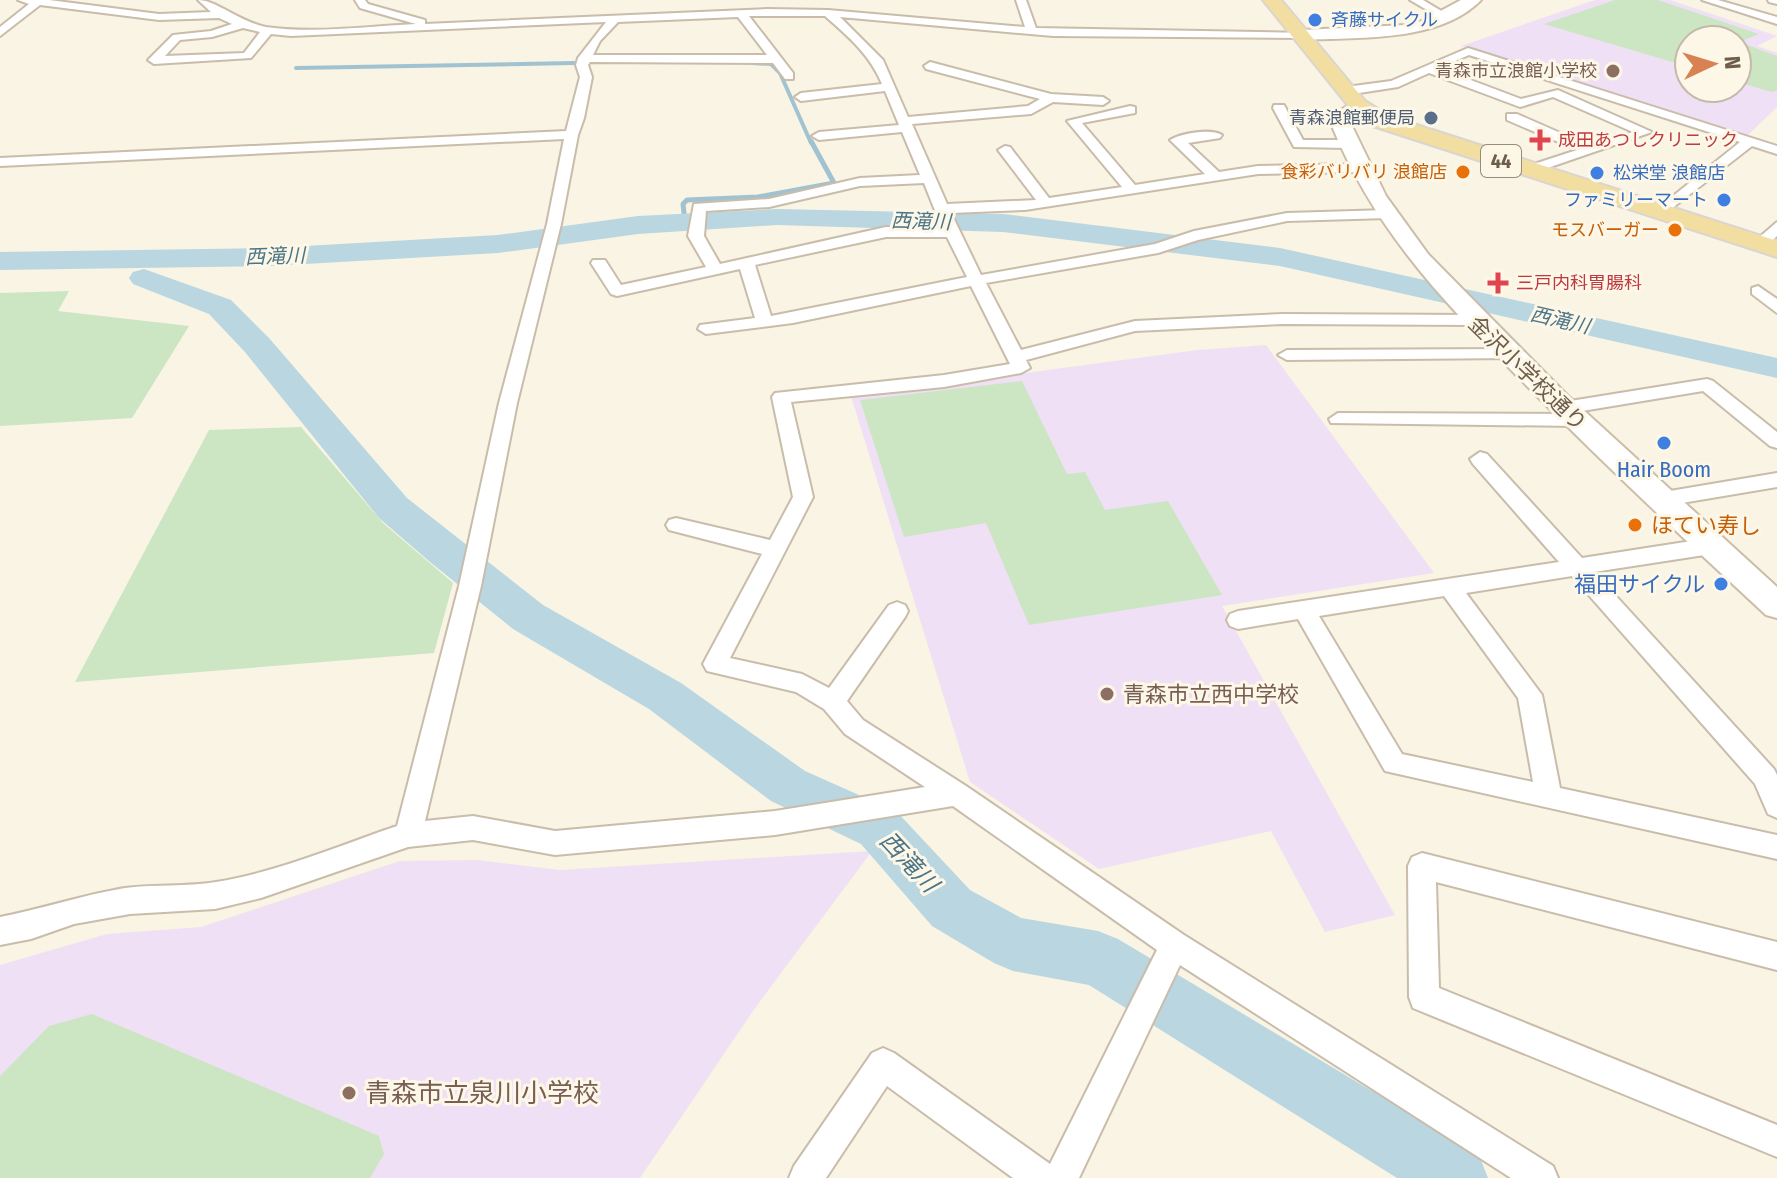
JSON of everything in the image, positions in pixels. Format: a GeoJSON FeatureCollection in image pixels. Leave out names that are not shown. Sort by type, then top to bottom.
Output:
{"type":"FeatureCollection","features":[{"type":"Feature","properties":{"kind":"main road","name":"44"},"geometry":{"type":"LineString","coordinates":[[1272,0],[1352,98],[1381,121],[1768,247]]}},
{"type":"Feature","properties":{"kind":"street"},"geometry":{"type":"LineString","coordinates":[[203,0],[218,15],[267,31],[614,20],[741,13],[762,6],[964,23],[1032,32],[1302,35],[1407,30],[1473,0]]}},
{"type":"Feature","properties":{"kind":"street"},"geometry":{"type":"LineString","coordinates":[[360,0],[364,6],[435,28]]}},
{"type":"Feature","properties":{"kind":"street"},"geometry":{"type":"LineString","coordinates":[[1021,0],[1032,32]]}},
{"type":"Feature","properties":{"kind":"street"},"geometry":{"type":"LineString","coordinates":[[1415,0],[1443,15]]}},
{"type":"Feature","properties":{"kind":"street"},"geometry":{"type":"LineString","coordinates":[[1707,0],[1777,21]]}},
{"type":"Feature","properties":{"kind":"street"},"geometry":{"type":"LineString","coordinates":[[0,33],[33,1],[159,17],[218,15]]}},
{"type":"Feature","properties":{"kind":"street"},"geometry":{"type":"LineString","coordinates":[[1755,15],[1776,1]]}},
{"type":"Feature","properties":{"kind":"street"},"geometry":{"type":"LineString","coordinates":[[741,13],[789,76]]}},
{"type":"Feature","properties":{"kind":"street"},"geometry":{"type":"LineString","coordinates":[[828,13],[858,39],[879,63],[951,231],[1021,368],[944,381],[781,397],[803,497],[715,664],[802,684],[833,702],[854,727],[957,794],[1174,945],[1541,1178]]}},
{"type":"Feature","properties":{"kind":"street"},"geometry":{"type":"LineString","coordinates":[[408,835],[458,624],[470,586],[508,403],[554,224],[571,135],[584,89],[586,77],[582,65],[595,40],[614,20]]}},
{"type":"Feature","properties":{"kind":"street"},"geometry":{"type":"LineString","coordinates":[[241,25],[212,34],[177,37],[154,60],[247,56],[267,31]]}},
{"type":"Feature","properties":{"kind":"street"},"geometry":{"type":"LineString","coordinates":[[1279,108],[1299,144],[1348,144],[1342,126],[1352,98],[1394,84],[1468,51],[1777,150]]}},
{"type":"Feature","properties":{"kind":"street"},"geometry":{"type":"LineString","coordinates":[[584,58],[776,59]]}},
{"type":"Feature","properties":{"kind":"street"},"geometry":{"type":"LineString","coordinates":[[930,66],[1051,98],[1103,101]]}},
{"type":"Feature","properties":{"kind":"street"},"geometry":{"type":"LineString","coordinates":[[1429,69],[1520,103],[1554,93],[1645,132],[1530,170]]}},
{"type":"Feature","properties":{"kind":"street"},"geometry":{"type":"LineString","coordinates":[[801,97],[888,87]]}},
{"type":"Feature","properties":{"kind":"street"},"geometry":{"type":"LineString","coordinates":[[819,136],[1031,110],[1051,98]]}},
{"type":"Feature","properties":{"kind":"street"},"geometry":{"type":"LineString","coordinates":[[1130,110],[1073,121],[1131,189]]}},
{"type":"Feature","properties":{"kind":"street"},"geometry":{"type":"LineString","coordinates":[[1512,117],[1588,150]]}},
{"type":"Feature","properties":{"kind":"street"},"geometry":{"type":"LineString","coordinates":[[0,162],[571,135]]}},
{"type":"Feature","properties":{"kind":"street"},"geometry":{"type":"LineString","coordinates":[[1215,135],[1177,140],[1215,176]]}},
{"type":"Feature","properties":{"kind":"street"},"geometry":{"type":"LineString","coordinates":[[1662,212],[1750,141]]}},
{"type":"Feature","properties":{"kind":"street","name":"金沢小学校通り"},"geometry":{"type":"LineString","coordinates":[[1348,144],[1358,168],[1388,214],[1440,284],[1658,500],[1777,606]]}},
{"type":"Feature","properties":{"kind":"street"},"geometry":{"type":"LineString","coordinates":[[1005,150],[1045,202]]}},
{"type":"Feature","properties":{"kind":"street"},"geometry":{"type":"LineString","coordinates":[[943,211],[982,210],[1045,202],[1258,170],[1358,168]]}},
{"type":"Feature","properties":{"kind":"street"},"geometry":{"type":"LineString","coordinates":[[715,269],[696,236],[699,207],[769,203],[860,182],[928,179]]}},
{"type":"Feature","properties":{"kind":"street"},"geometry":{"type":"LineString","coordinates":[[706,329],[765,322],[1158,248],[1194,236],[1287,217],[1388,214]]}},
{"type":"Feature","properties":{"kind":"street"},"geometry":{"type":"LineString","coordinates":[[1768,247],[1777,227]]}},
{"type":"Feature","properties":{"kind":"street"},"geometry":{"type":"LineString","coordinates":[[599,263],[617,291],[886,232],[951,231]]}},
{"type":"Feature","properties":{"kind":"street"},"geometry":{"type":"LineString","coordinates":[[746,262],[765,322]]}},
{"type":"Feature","properties":{"kind":"street"},"geometry":{"type":"LineString","coordinates":[[1758,291],[1777,308]]}},
{"type":"Feature","properties":{"kind":"street"},"geometry":{"type":"LineString","coordinates":[[1016,357],[1149,325],[1467,313]]}},
{"type":"Feature","properties":{"kind":"street"},"geometry":{"type":"LineString","coordinates":[[1287,355],[1510,354]]}},
{"type":"Feature","properties":{"kind":"street"},"geometry":{"type":"LineString","coordinates":[[1338,419],[1570,414],[1707,385],[1777,442]]}},
{"type":"Feature","properties":{"kind":"street"},"geometry":{"type":"LineString","coordinates":[[1480,459],[1765,777],[1777,806]]}},
{"type":"Feature","properties":{"kind":"street"},"geometry":{"type":"LineString","coordinates":[[1658,500],[1777,480]]}},
{"type":"Feature","properties":{"kind":"street"},"geometry":{"type":"LineString","coordinates":[[676,525],[774,549]]}},
{"type":"Feature","properties":{"kind":"street"},"geometry":{"type":"LineString","coordinates":[[1238,620],[1711,546]]}},
{"type":"Feature","properties":{"kind":"street"},"geometry":{"type":"LineString","coordinates":[[1449,587],[1530,695],[1549,798]]}},
{"type":"Feature","properties":{"kind":"street"},"geometry":{"type":"LineString","coordinates":[[1304,610],[1394,763],[1777,847]]}},
{"type":"Feature","properties":{"kind":"street"},"geometry":{"type":"LineString","coordinates":[[833,702],[897,611]]}},
{"type":"Feature","properties":{"kind":"street"},"geometry":{"type":"LineString","coordinates":[[0,931],[31,925],[74,910],[130,901],[215,896],[261,885],[408,835],[473,828],[555,843],[775,823],[957,794]]}},
{"type":"Feature","properties":{"kind":"street"},"geometry":{"type":"LineString","coordinates":[[1777,956],[1422,866],[1424,997],[1777,1141]]}},
{"type":"Feature","properties":{"kind":"street"},"geometry":{"type":"LineString","coordinates":[[1061,1178],[1174,945]]}},
{"type":"Feature","properties":{"kind":"street"},"geometry":{"type":"LineString","coordinates":[[806,1178],[883,1064],[1041,1178]]}},
{"type":"Feature","properties":{"kind":"shaded area","name":"青森市立浪館小学校"},"geometry":{"type":"Polygon","coordinates":[[[1595,0],[1670,0],[1741,24],[1673,24],[1673,104],[1753,104],[1753,28],[1777,36],[1757,46],[1777,53],[1777,107],[1746,137],[1461,46],[1595,0]]]}},
{"type":"Feature","properties":{"kind":"shaded area","name":"青森市立西中学校"},"geometry":{"type":"Polygon","coordinates":[[[1266,345],[1434,573],[1222,606],[1395,915],[1325,932],[1271,831],[1099,869],[970,782],[851,396],[1198,350],[1266,345]]]}},
{"type":"Feature","properties":{"kind":"shaded area","name":"青森市立泉川小学校"},"geometry":{"type":"Polygon","coordinates":[[[872,851],[755,1008],[640,1178],[0,1178],[0,965],[107,934],[201,927],[400,861],[477,860],[560,870],[872,851]]]}},
{"type":"Feature","properties":{"kind":"green space"},"geometry":{"type":"Polygon","coordinates":[[[1615,0],[1658,0],[1729,24],[1673,24],[1673,62],[1544,24],[1615,0]]]}},
{"type":"Feature","properties":{"kind":"green space"},"geometry":{"type":"Polygon","coordinates":[[[1753,47],[1777,56],[1777,90],[1772,92],[1753,87],[1753,47]]]}},
{"type":"Feature","properties":{"kind":"green space"},"geometry":{"type":"Polygon","coordinates":[[[69,291],[58,311],[189,326],[132,418],[0,426],[0,293],[69,291]]]}},
{"type":"Feature","properties":{"kind":"green space"},"geometry":{"type":"Polygon","coordinates":[[[1022,381],[1067,474],[1085,472],[1105,510],[1168,501],[1222,595],[1029,625],[986,523],[904,537],[860,400],[1022,381]]]}},
{"type":"Feature","properties":{"kind":"green space"},"geometry":{"type":"Polygon","coordinates":[[[301,427],[383,523],[453,583],[434,653],[75,682],[209,430],[301,427]]]}},
{"type":"Feature","properties":{"kind":"green space"},"geometry":{"type":"Polygon","coordinates":[[[92,1014],[379,1136],[384,1154],[370,1178],[0,1178],[0,1076],[49,1026],[92,1014]]]}},
{"type":"Feature","properties":{"kind":"waterway"},"geometry":{"type":"LineString","coordinates":[[296,68],[574,63]]}},
{"type":"Feature","properties":{"kind":"waterway"},"geometry":{"type":"LineString","coordinates":[[752,63],[771,64],[780,73],[811,143]]}},
{"type":"Feature","properties":{"kind":"waterway"},"geometry":{"type":"LineString","coordinates":[[685,222],[683,204],[687,200],[758,197],[834,183],[811,141]]}},
{"type":"Feature","properties":{"kind":"waterway","name":"西滝川"},"geometry":{"type":"LineString","coordinates":[[0,261],[270,257],[498,244],[638,225],[777,217],[1003,223],[1280,257],[1777,368]]}},
{"type":"Feature","properties":{"kind":"waterway","name":"西滝川"},"geometry":{"type":"LineString","coordinates":[[144,278],[220,307],[257,345],[393,508],[444,552],[528,617],[665,696],[788,786],[879,828],[951,908],[1013,944],[1098,959],[1456,1178]]}},
{"type":"Feature","properties":{"kind":"place","name":"斉藤サイクル"},"geometry":{"type":"Point","coordinates":[1315,20]}},
{"type":"Feature","properties":{"kind":"place","name":"青森市立浪館小学校"},"geometry":{"type":"Point","coordinates":[1613,71]}},
{"type":"Feature","properties":{"kind":"place","name":"青森浪館郵便局"},"geometry":{"type":"Point","coordinates":[1431,118]}},
{"type":"Feature","properties":{"kind":"place","name":"成田あつしクリニック"},"geometry":{"type":"Point","coordinates":[1540,140]}},
{"type":"Feature","properties":{"kind":"place","name":"食彩バリバリ 浪館店"},"geometry":{"type":"Point","coordinates":[1463,172]}},
{"type":"Feature","properties":{"kind":"place","name":"松栄堂 浪館店"},"geometry":{"type":"Point","coordinates":[1597,173]}},
{"type":"Feature","properties":{"kind":"place","name":"ファミリーマート"},"geometry":{"type":"Point","coordinates":[1724,200]}},
{"type":"Feature","properties":{"kind":"place","name":"モスバーガー"},"geometry":{"type":"Point","coordinates":[1675,230]}},
{"type":"Feature","properties":{"kind":"place","name":"三戸内科胃腸科"},"geometry":{"type":"Point","coordinates":[1498,283]}},
{"type":"Feature","properties":{"kind":"place","name":"Hair Boom"},"geometry":{"type":"Point","coordinates":[1664,443]}},
{"type":"Feature","properties":{"kind":"place","name":"ほてい寿し"},"geometry":{"type":"Point","coordinates":[1635,525]}},
{"type":"Feature","properties":{"kind":"place","name":"福田サイクル"},"geometry":{"type":"Point","coordinates":[1721,584]}},
{"type":"Feature","properties":{"kind":"place","name":"青森市立西中学校"},"geometry":{"type":"Point","coordinates":[1107,694]}},
{"type":"Feature","properties":{"kind":"place","name":"青森市立泉川小学校"},"geometry":{"type":"Point","coordinates":[349,1093]}}]}
